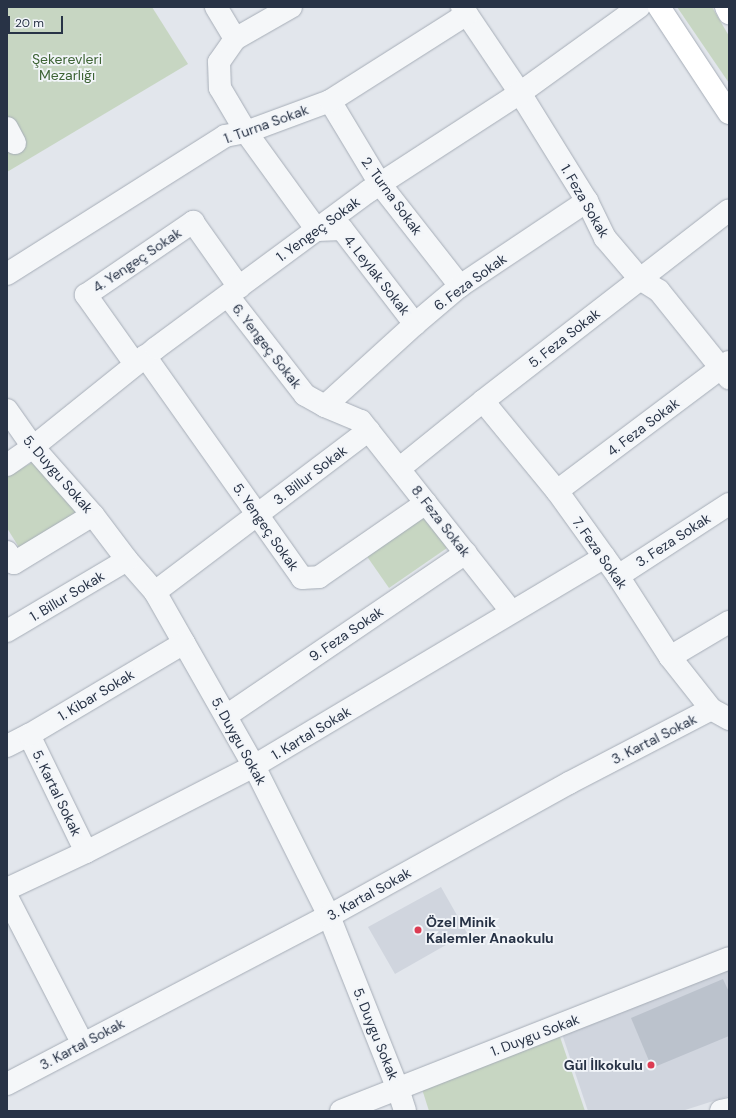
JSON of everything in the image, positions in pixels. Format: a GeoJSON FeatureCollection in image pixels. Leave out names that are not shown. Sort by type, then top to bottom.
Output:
{"type":"FeatureCollection","features":[{"type":"Feature","properties":{"kind":"main road"},"geometry":{"type":"LineString","coordinates":[[659,7],[729,113]]}},
{"type":"Feature","properties":{"kind":"main road"},"geometry":{"type":"LineString","coordinates":[[726,7],[729,13]]}},
{"type":"Feature","properties":{"kind":"street"},"geometry":{"type":"LineString","coordinates":[[216,7],[235,39]]}},
{"type":"Feature","properties":{"kind":"street"},"geometry":{"type":"LineString","coordinates":[[291,7],[235,39],[219,62],[220,88],[246,132],[317,230]]}},
{"type":"Feature","properties":{"kind":"street","name":"1. Yengeç Sokak"},"geometry":{"type":"LineString","coordinates":[[7,464],[33,447],[140,360],[380,184],[520,93],[639,7]]}},
{"type":"Feature","properties":{"kind":"street","name":"1. Feza Sokak"},"geometry":{"type":"LineString","coordinates":[[464,11],[520,93],[587,201],[605,238],[640,279],[660,291],[727,369]]}},
{"type":"Feature","properties":{"kind":"street","name":"1. Turna Sokak"},"geometry":{"type":"LineString","coordinates":[[7,274],[225,136],[246,132],[330,101],[464,11]]}},
{"type":"Feature","properties":{"kind":"street","name":"2. Turna Sokak"},"geometry":{"type":"LineString","coordinates":[[330,101],[380,184],[460,286]]}},
{"type":"Feature","properties":{"kind":"street","name":"6. Feza Sokak"},"geometry":{"type":"LineString","coordinates":[[324,406],[415,324],[460,286],[587,201]]}},
{"type":"Feature","properties":{"kind":"street","name":"5. Feza Sokak"},"geometry":{"type":"LineString","coordinates":[[400,468],[482,401],[729,210]]}},
{"type":"Feature","properties":{"kind":"street","name":"4. Yengeç Sokak"},"geometry":{"type":"LineString","coordinates":[[140,360],[86,295],[193,222],[233,291]]}},
{"type":"Feature","properties":{"kind":"street","name":"4. Leylak Sokak"},"geometry":{"type":"LineString","coordinates":[[317,230],[342,229],[415,324]]}},
{"type":"Feature","properties":{"kind":"street","name":"6. Yengeç Sokak"},"geometry":{"type":"LineString","coordinates":[[233,291],[304,395],[324,406],[362,421],[369,430]]}},
{"type":"Feature","properties":{"kind":"street","name":"5. Yengeç Sokak"},"geometry":{"type":"LineString","coordinates":[[140,360],[258,514],[302,578],[319,577],[426,502]]}},
{"type":"Feature","properties":{"kind":"street","name":"4. Feza Sokak"},"geometry":{"type":"LineString","coordinates":[[557,491],[727,369]]}},
{"type":"Feature","properties":{"kind":"street","name":"7. Feza Sokak"},"geometry":{"type":"LineString","coordinates":[[482,401],[557,491],[618,576],[670,657],[720,714]]}},
{"type":"Feature","properties":{"kind":"street","name":"5. Duygu Sokak"},"geometry":{"type":"LineString","coordinates":[[7,410],[33,447],[93,515],[127,560],[155,592],[226,716],[254,766],[329,916],[398,1088],[404,1111]]}},
{"type":"Feature","properties":{"kind":"street","name":"3. Billur Sokak"},"geometry":{"type":"LineString","coordinates":[[155,592],[369,430]]}},
{"type":"Feature","properties":{"kind":"street","name":"8. Feza Sokak"},"geometry":{"type":"LineString","coordinates":[[369,430],[512,612]]}},
{"type":"Feature","properties":{"kind":"street","name":"3. Feza Sokak"},"geometry":{"type":"LineString","coordinates":[[618,576],[729,504]]}},
{"type":"Feature","properties":{"kind":"street"},"geometry":{"type":"LineString","coordinates":[[7,552],[14,563],[93,515]]}},
{"type":"Feature","properties":{"kind":"street","name":"9. Feza Sokak"},"geometry":{"type":"LineString","coordinates":[[226,716],[466,553]]}},
{"type":"Feature","properties":{"kind":"street","name":"1. Kartal Sokak"},"geometry":{"type":"LineString","coordinates":[[7,889],[86,852],[254,766],[604,557]]}},
{"type":"Feature","properties":{"kind":"street","name":"1. Billur Sokak"},"geometry":{"type":"LineString","coordinates":[[7,632],[127,560]]}},
{"type":"Feature","properties":{"kind":"street"},"geometry":{"type":"LineString","coordinates":[[670,657],[729,622]]}},
{"type":"Feature","properties":{"kind":"street","name":"1. Kibar Sokak"},"geometry":{"type":"LineString","coordinates":[[7,746],[29,735],[184,643]]}},
{"type":"Feature","properties":{"kind":"street","name":"3. Kartal Sokak"},"geometry":{"type":"LineString","coordinates":[[7,1084],[329,916],[568,783],[720,714]]}},
{"type":"Feature","properties":{"kind":"street","name":"5. Kartal Sokak"},"geometry":{"type":"LineString","coordinates":[[29,735],[86,852]]}},
{"type":"Feature","properties":{"kind":"street"},"geometry":{"type":"LineString","coordinates":[[7,897],[83,1044]]}},
{"type":"Feature","properties":{"kind":"street","name":"1. Duygu Sokak"},"geometry":{"type":"LineString","coordinates":[[341,1111],[729,958]]}},
{"type":"Feature","properties":{"kind":"street"},"geometry":{"type":"LineString","coordinates":[[721,1111],[729,1108]]}},
{"type":"Feature","properties":{"kind":"shaded area","name":"Özel Minik Kalemler Anaokulu"},"geometry":{"type":"Polygon","coordinates":[[[441,887],[467,933],[395,974],[368,927],[441,887]]]}},
{"type":"Feature","properties":{"kind":"shaded area","name":"Gül İlkokulu"},"geometry":{"type":"Polygon","coordinates":[[[729,969],[729,1096],[682,1111],[588,1111],[562,1034],[729,969]]]}},
{"type":"Feature","properties":{"kind":"green space","name":"Şekerevleri Mezarlığı"},"geometry":{"type":"Polygon","coordinates":[[[7,7],[152,7],[188,64],[7,172],[7,7]]]}},
{"type":"Feature","properties":{"kind":"green space"},"geometry":{"type":"Polygon","coordinates":[[[677,7],[712,7],[729,36],[729,83],[677,7]]]}},
{"type":"Feature","properties":{"kind":"green space"},"geometry":{"type":"Polygon","coordinates":[[[36,460],[77,513],[20,549],[7,528],[7,477],[36,460]]]}},
{"type":"Feature","properties":{"kind":"green space"},"geometry":{"type":"Polygon","coordinates":[[[418,519],[427,519],[447,548],[389,588],[366,555],[418,519]]]}},
{"type":"Feature","properties":{"kind":"green space"},"geometry":{"type":"Polygon","coordinates":[[[559,1034],[585,1111],[429,1111],[422,1089],[559,1034]]]}},
{"type":"Feature","properties":{"kind":"building"},"geometry":{"type":"Polygon","coordinates":[[[723,979],[729,992],[729,1036],[652,1068],[631,1018],[723,979]]]}},
{"type":"Feature","properties":{"kind":"place","name":"Özel Minik Kalemler Anaokulu"},"geometry":{"type":"Point","coordinates":[418,930]}},
{"type":"Feature","properties":{"kind":"place","name":"Gül İlkokulu"},"geometry":{"type":"Point","coordinates":[651,1065]}}]}
